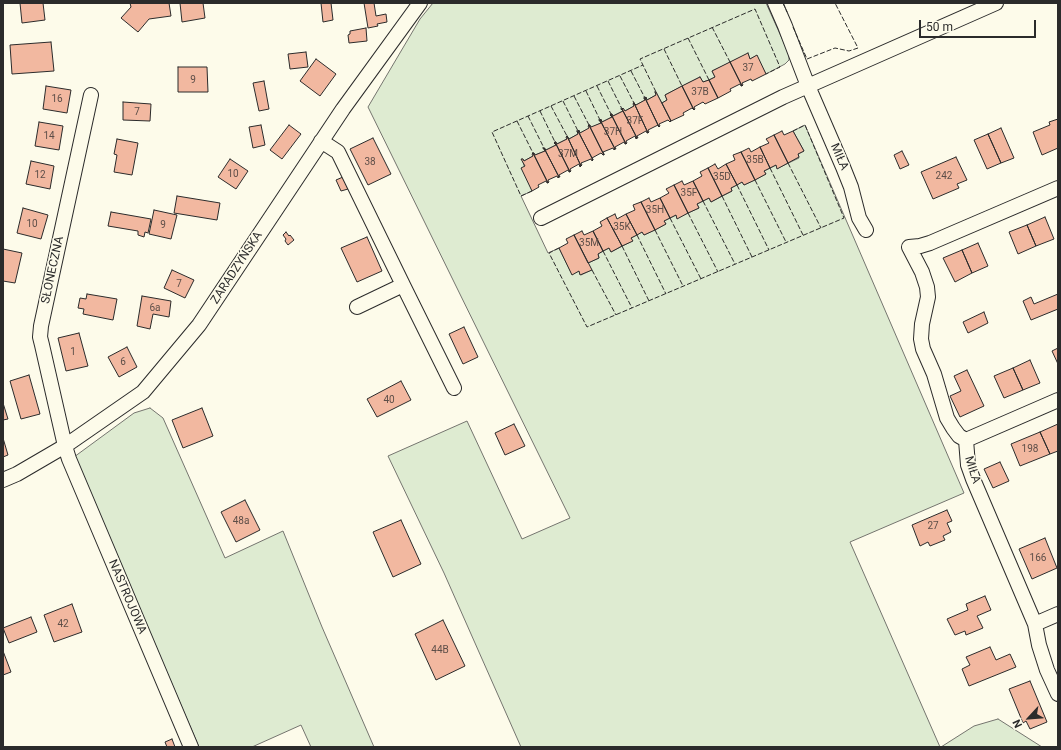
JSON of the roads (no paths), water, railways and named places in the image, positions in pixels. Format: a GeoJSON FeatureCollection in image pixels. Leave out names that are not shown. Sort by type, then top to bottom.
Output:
{"type":"FeatureCollection","features":[{"type":"Feature","properties":{"kind":"street","name":"ZARADZYŃSKA"},"geometry":{"type":"LineString","coordinates":[[3,480],[17,474],[65,446],[143,392],[199,326],[321,141],[420,3]]}},
{"type":"Feature","properties":{"kind":"street","name":"MIŁA"},"geometry":{"type":"LineString","coordinates":[[775,3],[786,26],[808,86],[843,167],[859,218],[866,230]]}},
{"type":"Feature","properties":{"kind":"street"},"geometry":{"type":"LineString","coordinates":[[541,218],[783,97],[996,3]]}},
{"type":"Feature","properties":{"kind":"street","name":"SŁONECZNA"},"geometry":{"type":"LineString","coordinates":[[65,446],[40,337],[41,326],[91,95]]}},
{"type":"Feature","properties":{"kind":"street"},"geometry":{"type":"LineString","coordinates":[[321,141],[338,152],[454,388]]}},
{"type":"Feature","properties":{"kind":"street","name":"MIŁA"},"geometry":{"type":"LineString","coordinates":[[1058,188],[930,243],[910,247],[922,272],[927,287],[928,297],[922,324],[921,339],[923,349],[934,374],[947,418],[952,428],[959,436],[966,440],[968,465],[973,479],[1035,624],[1039,645],[1047,670],[1058,694]]}},
{"type":"Feature","properties":{"kind":"street"},"geometry":{"type":"LineString","coordinates":[[357,307],[403,285]]}},
{"type":"Feature","properties":{"kind":"street"},"geometry":{"type":"LineString","coordinates":[[966,440],[1058,400]]}},
{"type":"Feature","properties":{"kind":"street","name":"NASTROJOWA"},"geometry":{"type":"LineString","coordinates":[[65,446],[69,460],[191,747]]}},
{"type":"Feature","properties":{"kind":"street"},"geometry":{"type":"LineString","coordinates":[[1035,624],[1058,614]]}}]}
